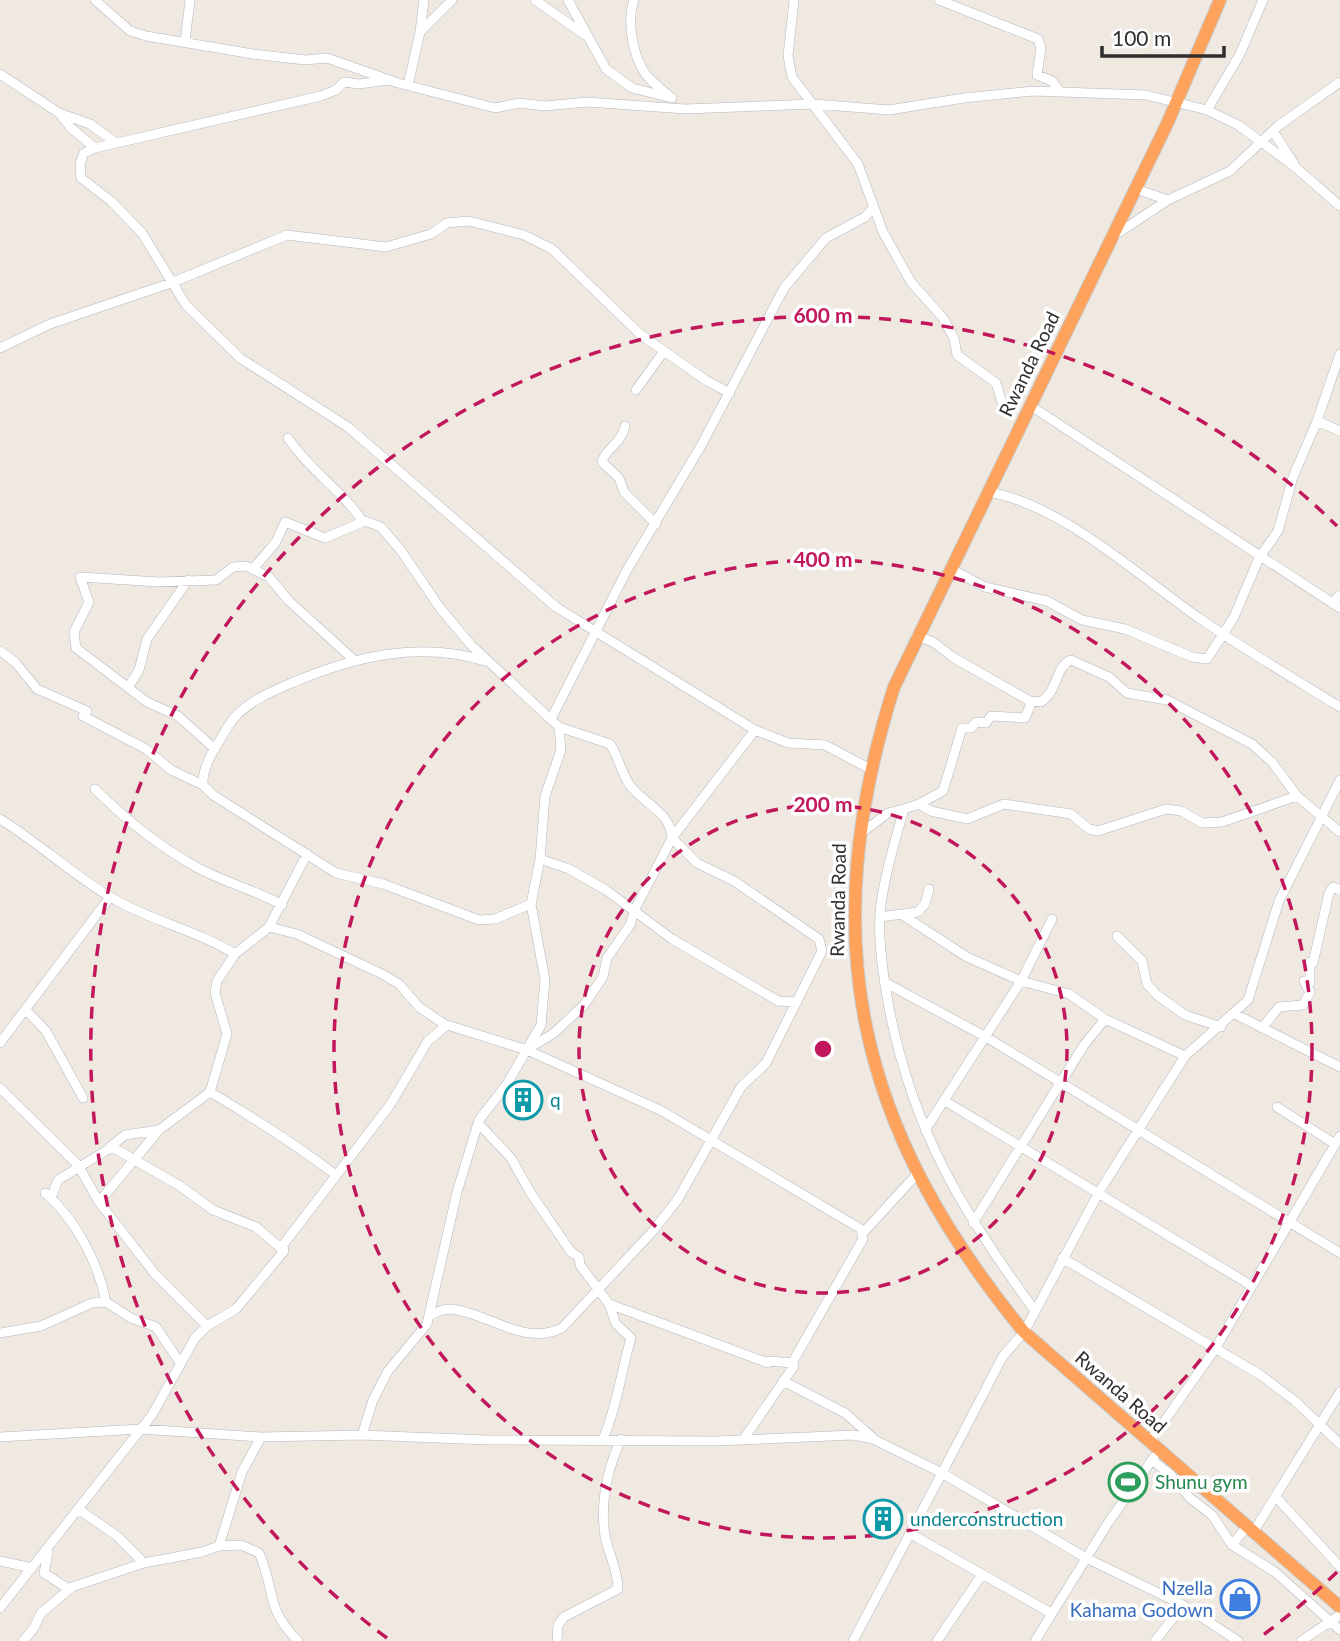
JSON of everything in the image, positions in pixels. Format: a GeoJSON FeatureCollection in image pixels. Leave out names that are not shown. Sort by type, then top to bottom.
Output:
{"type":"FeatureCollection","features":[{"type":"Feature","properties":{"kind":"highway","name":"Rwanda Road"},"geometry":{"type":"LineString","coordinates":[[1220,0],[1177,102],[1136,189],[894,687],[870,769],[859,835],[854,939],[862,1018],[893,1122],[917,1174],[958,1246],[1024,1332],[1153,1451],[1340,1606]]}},
{"type":"Feature","properties":{"kind":"street"},"geometry":{"type":"LineString","coordinates":[[95,0],[130,31],[146,36],[253,54],[304,60],[327,58],[389,80],[495,108],[519,103],[545,106],[587,102],[685,109],[814,104],[889,110],[1001,93],[1146,95],[1207,110],[1238,125],[1294,166],[1340,206]]}},
{"type":"Feature","properties":{"kind":"street"},"geometry":{"type":"LineString","coordinates":[[185,41],[190,0]]}},
{"type":"Feature","properties":{"kind":"street"},"geometry":{"type":"LineString","coordinates":[[408,85],[424,0]]}},
{"type":"Feature","properties":{"kind":"street"},"geometry":{"type":"LineString","coordinates":[[420,32],[452,0]]}},
{"type":"Feature","properties":{"kind":"street"},"geometry":{"type":"LineString","coordinates":[[535,0],[586,37]]}},
{"type":"Feature","properties":{"kind":"street"},"geometry":{"type":"LineString","coordinates":[[568,0],[599,61],[617,79],[632,88],[672,98]]}},
{"type":"Feature","properties":{"kind":"street"},"geometry":{"type":"LineString","coordinates":[[634,0],[631,26],[640,63],[650,79],[685,109]]}},
{"type":"Feature","properties":{"kind":"street"},"geometry":{"type":"LineString","coordinates":[[794,0],[789,66],[792,78],[858,164],[883,232],[911,282],[950,328],[957,355],[996,383],[1003,406]]}},
{"type":"Feature","properties":{"kind":"street"},"geometry":{"type":"LineString","coordinates":[[939,0],[1038,39],[1041,48],[1037,75],[1052,81],[1060,92]]}},
{"type":"Feature","properties":{"kind":"street"},"geometry":{"type":"LineString","coordinates":[[1207,110],[1240,54],[1263,0]]}},
{"type":"Feature","properties":{"kind":"street"},"geometry":{"type":"LineString","coordinates":[[0,74],[59,113],[90,124],[116,143]]}},
{"type":"Feature","properties":{"kind":"street"},"geometry":{"type":"LineString","coordinates":[[389,80],[359,85],[344,82],[336,90],[321,96],[95,148],[84,153],[80,164],[82,178],[111,201],[142,233],[192,312],[240,358],[348,427],[556,607],[755,730],[788,743],[825,745],[870,769]]}},
{"type":"Feature","properties":{"kind":"street"},"geometry":{"type":"LineString","coordinates":[[1113,236],[1168,200],[1222,176],[1259,142],[1340,82]]}},
{"type":"Feature","properties":{"kind":"street"},"geometry":{"type":"LineString","coordinates":[[59,113],[71,128],[95,148]]}},
{"type":"Feature","properties":{"kind":"street"},"geometry":{"type":"LineString","coordinates":[[1273,131],[1294,166]]}},
{"type":"Feature","properties":{"kind":"street"},"geometry":{"type":"LineString","coordinates":[[1136,189],[1168,200]]}},
{"type":"Feature","properties":{"kind":"street"},"geometry":{"type":"LineString","coordinates":[[552,717],[627,570],[730,393],[760,329],[795,272],[826,238],[865,217],[874,207]]}},
{"type":"Feature","properties":{"kind":"street"},"geometry":{"type":"LineString","coordinates":[[0,348],[50,324],[172,283],[287,235],[386,247],[431,234],[447,223],[469,221],[524,235],[552,250],[625,321],[707,382],[730,393]]}},
{"type":"Feature","properties":{"kind":"street"},"geometry":{"type":"LineString","coordinates":[[636,390],[664,351]]}},
{"type":"Feature","properties":{"kind":"street"},"geometry":{"type":"LineString","coordinates":[[951,569],[985,587],[1056,604],[1082,620],[1125,629],[1200,660],[1207,659],[1240,606],[1259,558],[1278,531],[1293,477],[1317,421],[1340,354]]}},
{"type":"Feature","properties":{"kind":"street"},"geometry":{"type":"LineString","coordinates":[[1031,406],[1209,520],[1259,558],[1336,606],[1340,595]]}},
{"type":"Feature","properties":{"kind":"street"},"geometry":{"type":"LineString","coordinates":[[1317,421],[1340,431]]}},
{"type":"Feature","properties":{"kind":"street"},"geometry":{"type":"LineString","coordinates":[[625,426],[621,440],[603,457],[602,462],[617,476],[624,492],[656,524]]}},
{"type":"Feature","properties":{"kind":"street"},"geometry":{"type":"LineString","coordinates":[[288,439],[307,465],[354,508],[363,522]]}},
{"type":"Feature","properties":{"kind":"street"},"geometry":{"type":"LineString","coordinates":[[989,492],[1008,496],[1046,512],[1223,635],[1340,707]]}},
{"type":"Feature","properties":{"kind":"street"},"geometry":{"type":"LineString","coordinates":[[253,569],[276,542],[285,522],[325,538],[363,522],[377,524],[390,536],[440,608],[487,661],[552,717],[559,727],[561,750],[545,796],[540,859],[531,904],[546,989],[541,1025],[478,1123],[457,1192],[427,1324],[388,1371],[373,1399],[362,1435]]}},
{"type":"Feature","properties":{"kind":"street"},"geometry":{"type":"LineString","coordinates":[[215,749],[178,716],[147,702],[129,686],[79,652],[74,645],[74,632],[89,602],[80,578],[159,582],[216,580],[237,566],[253,569],[269,577],[289,601],[354,660]]}},
{"type":"Feature","properties":{"kind":"street"},"geometry":{"type":"LineString","coordinates":[[129,686],[139,670],[148,639],[188,580]]}},
{"type":"Feature","properties":{"kind":"street"},"geometry":{"type":"LineString","coordinates":[[917,636],[933,642],[954,658],[1032,701],[1046,698],[1057,685],[1062,665],[1070,660],[1109,677],[1127,693],[1167,701],[1252,744],[1272,762],[1297,796],[1340,832]]}},
{"type":"Feature","properties":{"kind":"street"},"geometry":{"type":"LineString","coordinates":[[203,785],[204,774],[215,749],[234,718],[249,705],[274,691],[354,660],[410,651],[466,655],[487,661]]}},
{"type":"Feature","properties":{"kind":"street"},"geometry":{"type":"LineString","coordinates":[[0,652],[17,664],[37,690],[87,711],[83,716],[146,749],[171,770],[203,785],[213,795],[342,875],[383,884],[479,920],[510,914],[531,904]]}},
{"type":"Feature","properties":{"kind":"street"},"geometry":{"type":"LineString","coordinates":[[859,835],[888,813],[919,804],[943,792],[962,728],[971,728],[976,722],[986,723],[991,716],[1025,718],[1032,701]]}},
{"type":"Feature","properties":{"kind":"street"},"geometry":{"type":"LineString","coordinates":[[429,1315],[450,1309],[517,1331],[551,1332],[562,1328],[673,1207],[741,1087],[766,1063],[822,951],[819,939],[734,881],[697,863],[672,838],[672,827],[666,819],[631,787],[612,746],[603,739],[559,727]]}},
{"type":"Feature","properties":{"kind":"street"},"geometry":{"type":"LineString","coordinates":[[527,1050],[554,1033],[579,1011],[603,977],[607,958],[620,942],[672,838],[755,730]]}},
{"type":"Feature","properties":{"kind":"street"},"geometry":{"type":"LineString","coordinates":[[853,1641],[1003,1356],[1024,1332],[1098,1192],[1185,1056],[1221,1027],[1248,1000],[1279,901],[1340,780]]}},
{"type":"Feature","properties":{"kind":"street"},"geometry":{"type":"LineString","coordinates":[[95,789],[127,821],[196,867],[251,888],[282,905]]}},
{"type":"Feature","properties":{"kind":"street"},"geometry":{"type":"LineString","coordinates":[[919,804],[932,811],[967,819],[1004,804],[1071,814],[1088,829],[1098,831],[1166,810],[1181,811],[1202,823],[1222,822],[1297,796]]}},
{"type":"Feature","properties":{"kind":"street"},"geometry":{"type":"LineString","coordinates":[[904,809],[880,917],[884,982],[902,1069],[925,1130],[973,1223],[1035,1311]]}},
{"type":"Feature","properties":{"kind":"street"},"geometry":{"type":"LineString","coordinates":[[0,819],[110,897],[162,922],[211,939],[236,954]]}},
{"type":"Feature","properties":{"kind":"street"},"geometry":{"type":"LineString","coordinates":[[100,1202],[159,1130],[210,1093],[227,1034],[215,993],[223,970],[236,954],[269,928],[307,854]]}},
{"type":"Feature","properties":{"kind":"street"},"geometry":{"type":"LineString","coordinates":[[540,859],[569,869],[635,909],[672,939],[778,1001],[797,1002]]}},
{"type":"Feature","properties":{"kind":"street"},"geometry":{"type":"LineString","coordinates":[[1262,1028],[1279,1007],[1303,1005],[1310,992],[1304,982],[1310,983],[1310,962],[1313,963],[1329,893],[1333,887],[1340,890]]}},
{"type":"Feature","properties":{"kind":"street"},"geometry":{"type":"LineString","coordinates":[[880,917],[905,916],[921,910],[929,889]]}},
{"type":"Feature","properties":{"kind":"street"},"geometry":{"type":"LineString","coordinates":[[0,1043],[27,1011],[110,897]]}},
{"type":"Feature","properties":{"kind":"street"},"geometry":{"type":"LineString","coordinates":[[905,916],[956,951],[1021,981],[1069,994],[1105,1019],[1185,1056]]}},
{"type":"Feature","properties":{"kind":"street"},"geometry":{"type":"LineString","coordinates":[[925,1130],[1021,981],[1052,919]]}},
{"type":"Feature","properties":{"kind":"street"},"geometry":{"type":"LineString","coordinates":[[269,928],[297,934],[384,975],[399,984],[419,1007],[447,1025],[527,1050],[662,1111],[856,1224],[863,1233]]}},
{"type":"Feature","properties":{"kind":"street"},"geometry":{"type":"LineString","coordinates":[[1117,936],[1142,961],[1147,984],[1157,995],[1185,1015],[1221,1027]]}},
{"type":"Feature","properties":{"kind":"street"},"geometry":{"type":"LineString","coordinates":[[884,982],[986,1037],[1340,1253]]}},
{"type":"Feature","properties":{"kind":"street"},"geometry":{"type":"LineString","coordinates":[[27,1011],[46,1031],[83,1098]]}},
{"type":"Feature","properties":{"kind":"street"},"geometry":{"type":"LineString","coordinates":[[1235,1014],[1340,1067]]}},
{"type":"Feature","properties":{"kind":"street"},"geometry":{"type":"LineString","coordinates":[[973,1223],[1089,1038],[1105,1019]]}},
{"type":"Feature","properties":{"kind":"street"},"geometry":{"type":"LineString","coordinates":[[0,1608],[141,1429],[164,1396],[179,1361],[207,1326],[236,1309],[284,1251],[283,1245],[390,1105],[428,1041],[447,1025]]}},
{"type":"Feature","properties":{"kind":"street"},"geometry":{"type":"LineString","coordinates":[[0,1088],[78,1165],[100,1202],[155,1274],[207,1326]]}},
{"type":"Feature","properties":{"kind":"street"},"geometry":{"type":"LineString","coordinates":[[210,1093],[259,1121],[278,1137],[300,1148],[336,1175]]}},
{"type":"Feature","properties":{"kind":"street"},"geometry":{"type":"LineString","coordinates":[[945,1101],[1252,1286]]}},
{"type":"Feature","properties":{"kind":"street"},"geometry":{"type":"LineString","coordinates":[[1035,1641],[1215,1349],[1338,1140],[1277,1107]]}},
{"type":"Feature","properties":{"kind":"street"},"geometry":{"type":"LineString","coordinates":[[478,1123],[511,1158],[530,1192],[599,1287],[616,1324],[631,1338],[615,1392],[613,1416],[603,1439]]}},
{"type":"Feature","properties":{"kind":"street"},"geometry":{"type":"LineString","coordinates":[[106,1302],[104,1290],[80,1236],[48,1196],[55,1182],[125,1135],[159,1130]]}},
{"type":"Feature","properties":{"kind":"street"},"geometry":{"type":"LineString","coordinates":[[110,1147],[180,1186],[213,1210],[257,1227],[284,1251]]}},
{"type":"Feature","properties":{"kind":"street"},"geometry":{"type":"LineString","coordinates":[[743,1440],[794,1366],[792,1363],[863,1233],[917,1174]]}},
{"type":"Feature","properties":{"kind":"street"},"geometry":{"type":"LineString","coordinates":[[1062,1258],[1272,1383],[1340,1444]]}},
{"type":"Feature","properties":{"kind":"street"},"geometry":{"type":"LineString","coordinates":[[0,1333],[41,1326],[92,1303],[106,1302],[131,1318],[156,1327],[179,1361]]}},
{"type":"Feature","properties":{"kind":"street"},"geometry":{"type":"LineString","coordinates":[[609,1304],[768,1363],[792,1363]]}},
{"type":"Feature","properties":{"kind":"street"},"geometry":{"type":"LineString","coordinates":[[783,1381],[845,1413],[873,1438],[942,1473],[1086,1558],[1183,1605],[1238,1641]]}},
{"type":"Feature","properties":{"kind":"street"},"geometry":{"type":"LineString","coordinates":[[1232,1545],[1250,1529],[1276,1497],[1340,1392]]}},
{"type":"Feature","properties":{"kind":"street"},"geometry":{"type":"LineString","coordinates":[[0,1437],[141,1429],[261,1437],[362,1435],[487,1440],[743,1440],[853,1435],[873,1438]]}},
{"type":"Feature","properties":{"kind":"street"},"geometry":{"type":"LineString","coordinates":[[219,1546],[242,1472],[261,1437]]}},
{"type":"Feature","properties":{"kind":"street"},"geometry":{"type":"LineString","coordinates":[[556,1641],[558,1625],[564,1617],[618,1589],[617,1571],[605,1530],[607,1476],[621,1439]]}},
{"type":"Feature","properties":{"kind":"street"},"geometry":{"type":"LineString","coordinates":[[1153,1451],[1219,1522],[1232,1545],[1275,1572],[1340,1630]]}},
{"type":"Feature","properties":{"kind":"street"},"geometry":{"type":"LineString","coordinates":[[1276,1497],[1340,1567]]}},
{"type":"Feature","properties":{"kind":"street"},"geometry":{"type":"LineString","coordinates":[[78,1509],[117,1536],[144,1563]]}},
{"type":"Feature","properties":{"kind":"street"},"geometry":{"type":"LineString","coordinates":[[911,1534],[981,1576],[1051,1613]]}},
{"type":"Feature","properties":{"kind":"street"},"geometry":{"type":"LineString","coordinates":[[23,1641],[34,1628],[41,1613],[68,1588],[144,1563],[219,1546],[246,1546],[258,1553],[267,1572],[277,1617],[298,1641]]}},
{"type":"Feature","properties":{"kind":"street"},"geometry":{"type":"LineString","coordinates":[[49,1548],[44,1573],[68,1588]]}},
{"type":"Feature","properties":{"kind":"street"},"geometry":{"type":"LineString","coordinates":[[0,1561],[32,1568]]}},
{"type":"Feature","properties":{"kind":"street"},"geometry":{"type":"LineString","coordinates":[[937,1641],[981,1576]]}},
{"type":"Feature","properties":{"kind":"street"},"geometry":{"type":"LineString","coordinates":[[1155,1641],[1183,1605]]}},
{"type":"Feature","properties":{"kind":"street"},"geometry":{"type":"LineString","coordinates":[[1301,1641],[1340,1615]]}},
{"type":"Feature","properties":{"kind":"place","name":"q"},"geometry":{"type":"Point","coordinates":[523,1100]}},
{"type":"Feature","properties":{"kind":"place","name":"Shunu gym"},"geometry":{"type":"Point","coordinates":[1128,1482]}},
{"type":"Feature","properties":{"kind":"place","name":"underconstruction"},"geometry":{"type":"Point","coordinates":[883,1519]}},
{"type":"Feature","properties":{"kind":"place","name":"Nzella Kahama Godown"},"geometry":{"type":"Point","coordinates":[1240,1599]}}]}
